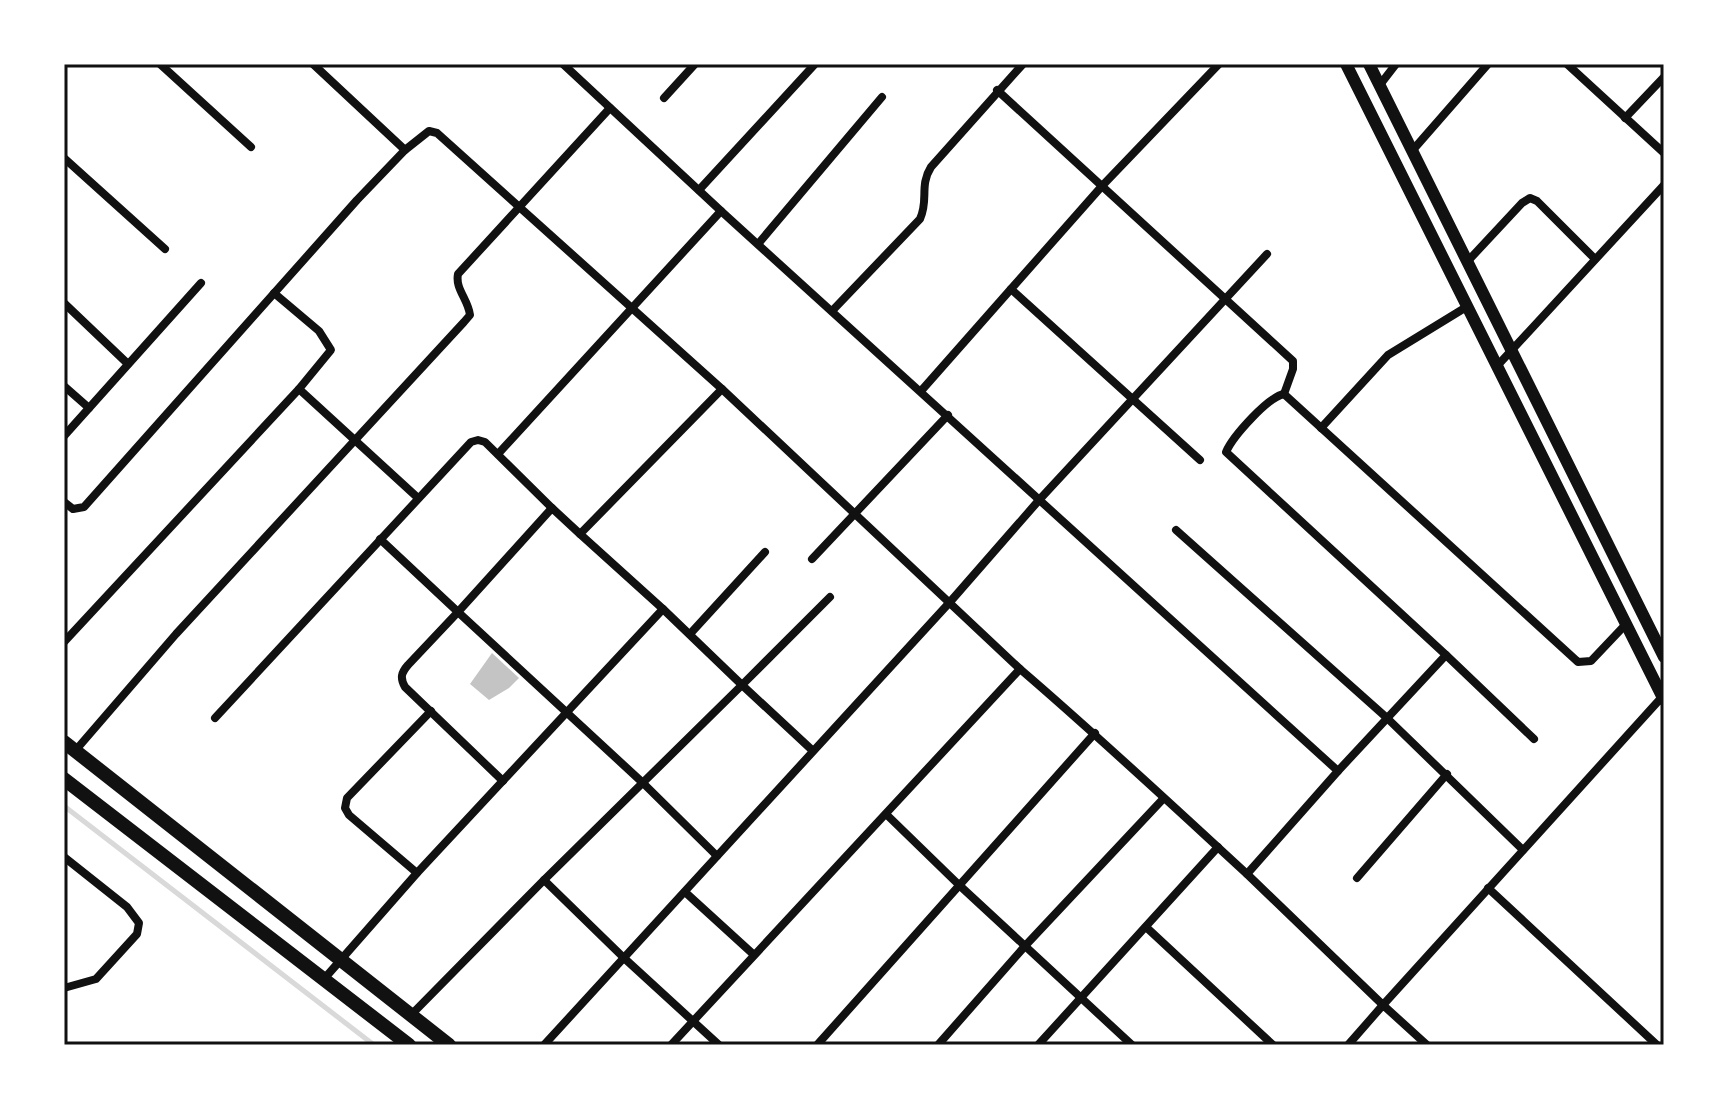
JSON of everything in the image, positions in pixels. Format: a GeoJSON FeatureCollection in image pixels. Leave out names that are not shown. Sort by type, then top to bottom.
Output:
{"type":"FeatureCollection","features":[{"type":"Feature","properties":{"kind":"main road"},"geometry":{"type":"LineString","coordinates":[[1346,64],[1663,698]]}},
{"type":"Feature","properties":{"kind":"main road"},"geometry":{"type":"LineString","coordinates":[[1369,64],[1664,657]]}},
{"type":"Feature","properties":{"kind":"main road"},"geometry":{"type":"LineString","coordinates":[[70,747],[449,1045]]}},
{"type":"Feature","properties":{"kind":"main road"},"geometry":{"type":"LineString","coordinates":[[64,779],[409,1045]]}},
{"type":"Feature","properties":{"kind":"street"},"geometry":{"type":"LineString","coordinates":[[160,64],[251,147]]}},
{"type":"Feature","properties":{"kind":"street"},"geometry":{"type":"LineString","coordinates":[[313,64],[405,150]]}},
{"type":"Feature","properties":{"kind":"street"},"geometry":{"type":"LineString","coordinates":[[563,64],[1188,638],[1338,771]]}},
{"type":"Feature","properties":{"kind":"street"},"geometry":{"type":"LineString","coordinates":[[664,98],[695,64]]}},
{"type":"Feature","properties":{"kind":"street"},"geometry":{"type":"LineString","coordinates":[[699,190],[815,64]]}},
{"type":"Feature","properties":{"kind":"street"},"geometry":{"type":"LineString","coordinates":[[832,311],[920,219],[924,211],[923,181],[926,174],[1023,64]]}},
{"type":"Feature","properties":{"kind":"street"},"geometry":{"type":"LineString","coordinates":[[921,391],[1102,186],[1219,64]]}},
{"type":"Feature","properties":{"kind":"street"},"geometry":{"type":"LineString","coordinates":[[1379,86],[1396,64]]}},
{"type":"Feature","properties":{"kind":"street"},"geometry":{"type":"LineString","coordinates":[[1412,151],[1488,64]]}},
{"type":"Feature","properties":{"kind":"street"},"geometry":{"type":"LineString","coordinates":[[1567,64],[1664,153]]}},
{"type":"Feature","properties":{"kind":"street"},"geometry":{"type":"LineString","coordinates":[[1625,118],[1664,77]]}},
{"type":"Feature","properties":{"kind":"street"},"geometry":{"type":"LineString","coordinates":[[997,90],[1293,361],[1284,394]]}},
{"type":"Feature","properties":{"kind":"street"},"geometry":{"type":"LineString","coordinates":[[758,244],[882,97]]}},
{"type":"Feature","properties":{"kind":"street"},"geometry":{"type":"LineString","coordinates":[[70,747],[470,315],[468,304],[458,288],[458,274],[610,108]]}},
{"type":"Feature","properties":{"kind":"street"},"geometry":{"type":"LineString","coordinates":[[64,502],[73,509],[84,507],[405,150],[429,131],[437,133],[856,512],[1020,669],[1095,733],[1427,1045]]}},
{"type":"Feature","properties":{"kind":"street"},"geometry":{"type":"LineString","coordinates":[[64,158],[165,249]]}},
{"type":"Feature","properties":{"kind":"street"},"geometry":{"type":"LineString","coordinates":[[1498,365],[1664,185]]}},
{"type":"Feature","properties":{"kind":"street"},"geometry":{"type":"LineString","coordinates":[[1467,262],[1530,198],[1537,201],[1595,259]]}},
{"type":"Feature","properties":{"kind":"street"},"geometry":{"type":"LineString","coordinates":[[498,454],[721,211]]}},
{"type":"Feature","properties":{"kind":"street"},"geometry":{"type":"LineString","coordinates":[[544,1045],[1267,254]]}},
{"type":"Feature","properties":{"kind":"street"},"geometry":{"type":"LineString","coordinates":[[64,436],[201,283]]}},
{"type":"Feature","properties":{"kind":"street"},"geometry":{"type":"LineString","coordinates":[[1011,289],[1200,460]]}},
{"type":"Feature","properties":{"kind":"street"},"geometry":{"type":"LineString","coordinates":[[64,642],[299,389],[331,350],[319,331],[274,293]]}},
{"type":"Feature","properties":{"kind":"street"},"geometry":{"type":"LineString","coordinates":[[64,303],[128,364]]}},
{"type":"Feature","properties":{"kind":"street"},"geometry":{"type":"LineString","coordinates":[[1321,428],[1388,355],[1468,306]]}},
{"type":"Feature","properties":{"kind":"street"},"geometry":{"type":"LineString","coordinates":[[64,386],[89,408]]}},
{"type":"Feature","properties":{"kind":"street"},"geometry":{"type":"LineString","coordinates":[[299,389],[418,498]]}},
{"type":"Feature","properties":{"kind":"street"},"geometry":{"type":"LineString","coordinates":[[580,534],[722,389]]}},
{"type":"Feature","properties":{"kind":"street"},"geometry":{"type":"LineString","coordinates":[[1284,394],[1578,662],[1591,661],[1627,623]]}},
{"type":"Feature","properties":{"kind":"street"},"geometry":{"type":"LineString","coordinates":[[1284,394],[1276,396],[1230,443],[1226,452],[1534,739]]}},
{"type":"Feature","properties":{"kind":"street"},"geometry":{"type":"LineString","coordinates":[[812,559],[948,415]]}},
{"type":"Feature","properties":{"kind":"street"},"geometry":{"type":"LineString","coordinates":[[215,718],[418,498],[471,442],[478,440],[498,454],[812,750]]}},
{"type":"Feature","properties":{"kind":"street"},"geometry":{"type":"LineString","coordinates":[[503,781],[405,687],[401,680],[402,672],[552,508]]}},
{"type":"Feature","properties":{"kind":"street"},"geometry":{"type":"LineString","coordinates":[[1176,530],[1387,718],[1523,850]]}},
{"type":"Feature","properties":{"kind":"street"},"geometry":{"type":"LineString","coordinates":[[380,539],[643,783],[717,856]]}},
{"type":"Feature","properties":{"kind":"street"},"geometry":{"type":"LineString","coordinates":[[690,634],[765,552]]}},
{"type":"Feature","properties":{"kind":"street"},"geometry":{"type":"LineString","coordinates":[[411,1015],[830,597]]}},
{"type":"Feature","properties":{"kind":"street"},"geometry":{"type":"LineString","coordinates":[[324,979],[417,873],[663,609]]}},
{"type":"Feature","properties":{"kind":"street"},"geometry":{"type":"LineString","coordinates":[[1247,874],[1446,655]]}},
{"type":"Feature","properties":{"kind":"street"},"geometry":{"type":"LineString","coordinates":[[671,1045],[1020,669]]}},
{"type":"Feature","properties":{"kind":"street"},"geometry":{"type":"LineString","coordinates":[[1348,1045],[1663,698]]}},
{"type":"Feature","properties":{"kind":"street"},"geometry":{"type":"LineString","coordinates":[[417,873],[349,815],[345,808],[347,798],[431,711]]}},
{"type":"Feature","properties":{"kind":"street"},"geometry":{"type":"LineString","coordinates":[[817,1045],[1095,733]]}},
{"type":"Feature","properties":{"kind":"street"},"geometry":{"type":"LineString","coordinates":[[1357,878],[1447,774]]}},
{"type":"Feature","properties":{"kind":"street"},"geometry":{"type":"LineString","coordinates":[[938,1045],[1025,946],[1163,799]]}},
{"type":"Feature","properties":{"kind":"street"},"geometry":{"type":"LineString","coordinates":[[887,815],[1132,1045]]}},
{"type":"Feature","properties":{"kind":"street"},"geometry":{"type":"LineString","coordinates":[[1038,1045],[1218,847]]}},
{"type":"Feature","properties":{"kind":"street"},"geometry":{"type":"LineString","coordinates":[[64,857],[127,907],[139,923],[137,934],[96,979],[64,988]]}},
{"type":"Feature","properties":{"kind":"street"},"geometry":{"type":"LineString","coordinates":[[544,880],[719,1045]]}},
{"type":"Feature","properties":{"kind":"street"},"geometry":{"type":"LineString","coordinates":[[1488,888],[1657,1045]]}},
{"type":"Feature","properties":{"kind":"street"},"geometry":{"type":"LineString","coordinates":[[685,892],[753,954]]}},
{"type":"Feature","properties":{"kind":"street"},"geometry":{"type":"LineString","coordinates":[[1146,927],[1273,1045]]}},
{"type":"Feature","properties":{"kind":"building"},"geometry":{"type":"Polygon","coordinates":[[[492,653],[519,678],[489,700],[470,684],[492,653]]]}},
{"type":"Feature","properties":{"kind":"waterway"},"geometry":{"type":"LineString","coordinates":[[64,806],[374,1045]]}}]}
